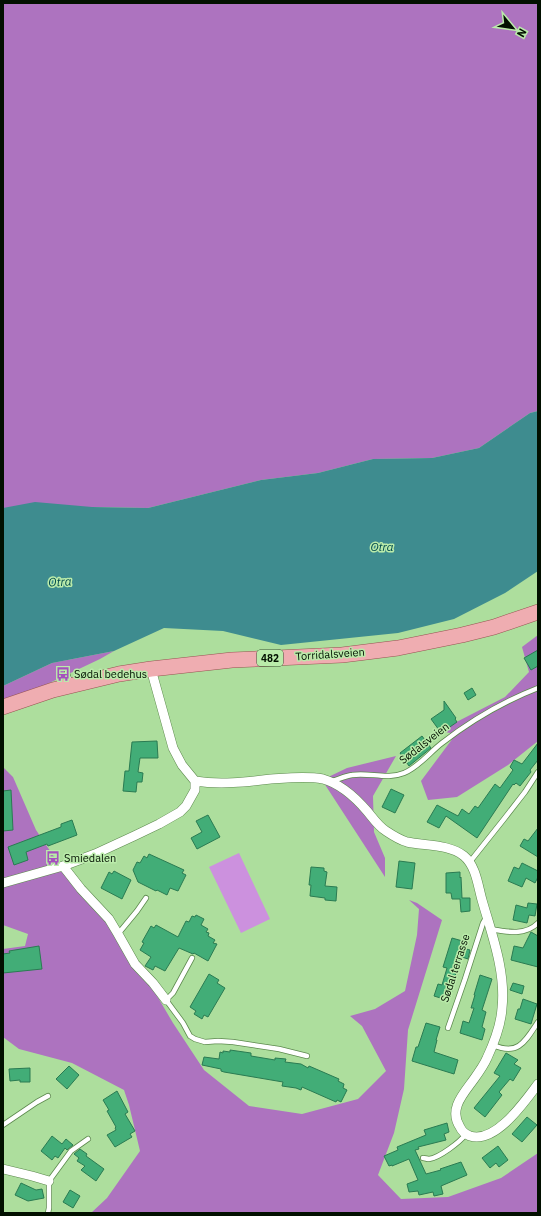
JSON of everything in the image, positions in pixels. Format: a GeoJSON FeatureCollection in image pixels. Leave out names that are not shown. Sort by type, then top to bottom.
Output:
{"type":"FeatureCollection","features":[{"type":"Feature","properties":{"kind":"main road","name":"Torridalsveien"},"geometry":{"type":"LineString","coordinates":[[3,707],[53,690],[69,679],[232,660],[342,655],[398,648],[494,627],[538,612]]}},
{"type":"Feature","properties":{"kind":"street"},"geometry":{"type":"LineString","coordinates":[[3,883],[63,866],[95,854],[180,812],[186,806],[195,790],[195,781],[182,765],[173,748],[151,669]]}},
{"type":"Feature","properties":{"kind":"street","name":"Sødalsveien"},"geometry":{"type":"LineString","coordinates":[[195,781],[208,783],[236,783],[299,778],[323,780],[328,782]]}},
{"type":"Feature","properties":{"kind":"street"},"geometry":{"type":"LineString","coordinates":[[328,782],[347,791],[376,823],[391,835],[406,841],[448,849],[460,853],[469,863],[475,875],[499,966],[503,997],[501,1014],[493,1045],[484,1063],[459,1100],[456,1107],[455,1114],[457,1123],[461,1130],[466,1134],[477,1137],[490,1134],[505,1123],[517,1111],[538,1084]]}},
{"type":"Feature","properties":{"kind":"street"},"geometry":{"type":"LineString","coordinates":[[63,866],[81,890],[109,919],[135,964],[153,983],[166,1000]]}},
{"type":"Feature","properties":{"kind":"street"},"geometry":{"type":"LineString","coordinates":[[3,1169],[49,1181]]}},
{"type":"Feature","properties":{"kind":"lane","name":"Sødalsveien"},"geometry":{"type":"LineString","coordinates":[[328,782],[353,774],[389,776],[404,774],[442,743],[487,712],[512,698],[538,688]]}},
{"type":"Feature","properties":{"kind":"lane"},"geometry":{"type":"LineString","coordinates":[[469,863],[509,814],[538,772]]}},
{"type":"Feature","properties":{"kind":"lane"},"geometry":{"type":"LineString","coordinates":[[118,934],[146,898]]}},
{"type":"Feature","properties":{"kind":"lane","name":"Sødal terrasse"},"geometry":{"type":"LineString","coordinates":[[448,1028],[483,923],[487,916]]}},
{"type":"Feature","properties":{"kind":"lane"},"geometry":{"type":"LineString","coordinates":[[490,929],[511,932],[526,931],[533,928],[538,923]]}},
{"type":"Feature","properties":{"kind":"lane"},"geometry":{"type":"LineString","coordinates":[[192,958],[173,993],[166,1000],[183,1023],[190,1036],[194,1039],[205,1042],[233,1042],[279,1049],[307,1056]]}},
{"type":"Feature","properties":{"kind":"lane"},"geometry":{"type":"LineString","coordinates":[[493,1045],[500,1049],[508,1050],[517,1047],[525,1040],[538,1022]]}},
{"type":"Feature","properties":{"kind":"lane"},"geometry":{"type":"LineString","coordinates":[[3,1125],[48,1096]]}},
{"type":"Feature","properties":{"kind":"lane"},"geometry":{"type":"LineString","coordinates":[[423,1158],[430,1159],[445,1152],[461,1140],[466,1134]]}},
{"type":"Feature","properties":{"kind":"lane"},"geometry":{"type":"LineString","coordinates":[[48,1213],[50,1208],[49,1181],[71,1152],[88,1139]]}},
{"type":"Feature","properties":{"kind":"shaded area"},"geometry":{"type":"Polygon","coordinates":[[[3,3],[538,3],[538,411],[530,413],[479,448],[432,458],[373,459],[318,473],[261,480],[148,508],[3,508],[3,3]]]}},
{"type":"Feature","properties":{"kind":"shaded area"},"geometry":{"type":"Polygon","coordinates":[[[538,635],[538,741],[508,765],[457,797],[428,800],[421,781],[456,734],[439,731],[505,697],[529,672],[522,647],[538,635]]]}},
{"type":"Feature","properties":{"kind":"shaded area"},"geometry":{"type":"Polygon","coordinates":[[[114,651],[3,705],[3,686],[52,663],[114,651]]]}},
{"type":"Feature","properties":{"kind":"shaded area"},"geometry":{"type":"Polygon","coordinates":[[[396,756],[373,796],[374,832],[385,858],[385,877],[322,780],[347,768],[396,756]]]}},
{"type":"Feature","properties":{"kind":"shaded area"},"geometry":{"type":"Polygon","coordinates":[[[3,767],[13,777],[36,830],[69,879],[98,910],[143,972],[173,1023],[204,1070],[249,1106],[302,1114],[358,1099],[386,1071],[362,1026],[350,1016],[375,1009],[405,991],[417,935],[419,909],[409,900],[417,903],[442,920],[408,1030],[404,1089],[394,1133],[378,1175],[401,1199],[448,1197],[501,1178],[538,1153],[538,1213],[91,1213],[107,1198],[140,1151],[124,1090],[72,1063],[19,1049],[3,1037],[3,949],[25,946],[28,934],[3,925],[3,767]]]}},
{"type":"Feature","properties":{"kind":"shaded area"},"geometry":{"type":"Polygon","coordinates":[[[239,853],[270,919],[241,933],[209,867],[239,853]]]}},
{"type":"Feature","properties":{"kind":"water","name":"Otra"},"geometry":{"type":"Polygon","coordinates":[[[538,411],[538,571],[505,593],[454,619],[398,633],[281,645],[223,631],[164,628],[114,651],[52,663],[3,686],[3,508],[35,502],[92,507],[148,508],[261,480],[318,473],[373,459],[432,458],[479,448],[530,413],[538,411]]]}},
{"type":"Feature","properties":{"kind":"building"},"geometry":{"type":"Polygon","coordinates":[[[538,650],[538,666],[531,670],[524,658],[538,650]]]}},
{"type":"Feature","properties":{"kind":"building"},"geometry":{"type":"Polygon","coordinates":[[[472,688],[476,695],[468,700],[464,693],[472,688]]]}},
{"type":"Feature","properties":{"kind":"building"},"geometry":{"type":"Polygon","coordinates":[[[444,701],[456,718],[455,719],[457,722],[444,731],[442,728],[439,730],[431,719],[444,710],[444,701]]]}},
{"type":"Feature","properties":{"kind":"building"},"geometry":{"type":"Polygon","coordinates":[[[422,736],[431,748],[409,766],[401,757],[402,756],[400,753],[422,736]]]}},
{"type":"Feature","properties":{"kind":"building"},"geometry":{"type":"Polygon","coordinates":[[[157,741],[158,758],[140,758],[138,772],[143,773],[142,782],[137,782],[136,792],[123,791],[125,771],[129,771],[132,742],[157,741]]]}},
{"type":"Feature","properties":{"kind":"building"},"geometry":{"type":"Polygon","coordinates":[[[538,743],[538,760],[530,770],[531,772],[520,786],[516,783],[514,785],[513,784],[477,838],[446,816],[439,828],[427,822],[437,805],[458,816],[462,809],[469,814],[475,806],[478,808],[495,784],[500,788],[513,770],[510,767],[514,760],[522,764],[538,743]]]}},
{"type":"Feature","properties":{"kind":"building"},"geometry":{"type":"Polygon","coordinates":[[[391,789],[404,795],[395,813],[382,807],[391,789]]]}},
{"type":"Feature","properties":{"kind":"building"},"geometry":{"type":"Polygon","coordinates":[[[11,790],[13,830],[3,831],[3,791],[11,790]]]}},
{"type":"Feature","properties":{"kind":"building"},"geometry":{"type":"Polygon","coordinates":[[[208,815],[220,837],[197,849],[191,838],[202,832],[196,821],[208,815]]]}},
{"type":"Feature","properties":{"kind":"building"},"geometry":{"type":"Polygon","coordinates":[[[72,820],[77,835],[48,846],[47,844],[26,852],[28,860],[14,865],[8,847],[61,827],[61,824],[72,820]]]}},
{"type":"Feature","properties":{"kind":"building"},"geometry":{"type":"Polygon","coordinates":[[[538,828],[538,857],[520,846],[524,839],[528,841],[538,828]]]}},
{"type":"Feature","properties":{"kind":"building"},"geometry":{"type":"Polygon","coordinates":[[[149,854],[184,870],[182,873],[186,875],[178,891],[170,888],[167,895],[138,882],[133,870],[137,862],[140,863],[144,856],[147,858],[149,854]]]}},
{"type":"Feature","properties":{"kind":"building"},"geometry":{"type":"Polygon","coordinates":[[[399,861],[415,863],[412,889],[396,887],[399,861]]]}},
{"type":"Feature","properties":{"kind":"building"},"geometry":{"type":"Polygon","coordinates":[[[522,863],[538,871],[538,877],[535,883],[526,878],[522,887],[508,881],[514,867],[519,869],[522,863]]]}},
{"type":"Feature","properties":{"kind":"building"},"geometry":{"type":"Polygon","coordinates":[[[311,867],[324,868],[324,871],[327,872],[325,886],[337,887],[336,901],[310,896],[311,885],[309,885],[311,867]]]}},
{"type":"Feature","properties":{"kind":"building"},"geometry":{"type":"Polygon","coordinates":[[[114,871],[131,880],[122,899],[101,888],[109,872],[112,874],[114,871]]]}},
{"type":"Feature","properties":{"kind":"building"},"geometry":{"type":"Polygon","coordinates":[[[460,872],[462,898],[470,898],[470,911],[461,912],[460,899],[452,899],[451,893],[446,893],[446,873],[460,872]]]}},
{"type":"Feature","properties":{"kind":"building"},"geometry":{"type":"Polygon","coordinates":[[[528,903],[537,904],[535,916],[529,915],[527,923],[513,920],[516,905],[527,908],[528,903]]]}},
{"type":"Feature","properties":{"kind":"building"},"geometry":{"type":"Polygon","coordinates":[[[196,915],[204,919],[201,925],[208,929],[206,932],[209,933],[208,936],[215,940],[213,943],[217,944],[208,961],[194,953],[193,954],[179,948],[165,971],[155,966],[153,970],[145,966],[151,957],[140,950],[144,943],[142,942],[151,926],[154,928],[156,925],[178,937],[186,921],[189,922],[192,916],[195,917],[196,915]]]}},
{"type":"Feature","properties":{"kind":"building"},"geometry":{"type":"Polygon","coordinates":[[[531,932],[538,936],[538,967],[511,960],[514,946],[523,948],[531,932]]]}},
{"type":"Feature","properties":{"kind":"building"},"geometry":{"type":"Polygon","coordinates":[[[452,938],[466,942],[466,949],[470,950],[468,959],[462,957],[460,959],[450,998],[448,997],[447,1000],[434,996],[438,984],[442,985],[447,968],[443,967],[452,938]]]}},
{"type":"Feature","properties":{"kind":"building"},"geometry":{"type":"Polygon","coordinates":[[[39,946],[42,969],[3,973],[3,954],[10,953],[9,951],[39,946]]]}},
{"type":"Feature","properties":{"kind":"building"},"geometry":{"type":"Polygon","coordinates":[[[209,974],[219,980],[217,983],[225,988],[208,1017],[204,1015],[202,1019],[194,1014],[196,1011],[190,1007],[209,974]]]}},
{"type":"Feature","properties":{"kind":"building"},"geometry":{"type":"Polygon","coordinates":[[[480,975],[492,979],[482,1010],[486,1012],[482,1027],[485,1029],[482,1040],[460,1033],[463,1021],[469,1023],[474,1008],[471,1008],[480,975]]]}},
{"type":"Feature","properties":{"kind":"building"},"geometry":{"type":"Polygon","coordinates":[[[513,983],[524,986],[522,994],[510,990],[513,983]]]}},
{"type":"Feature","properties":{"kind":"building"},"geometry":{"type":"Polygon","coordinates":[[[523,999],[537,1004],[531,1024],[515,1019],[523,999]]]}},
{"type":"Feature","properties":{"kind":"building"},"geometry":{"type":"Polygon","coordinates":[[[426,1023],[440,1027],[434,1052],[458,1060],[454,1074],[412,1061],[426,1023]]]}},
{"type":"Feature","properties":{"kind":"building"},"geometry":{"type":"Polygon","coordinates":[[[230,1050],[251,1053],[251,1056],[275,1060],[275,1058],[286,1059],[285,1062],[301,1064],[308,1068],[309,1066],[339,1079],[338,1081],[344,1084],[343,1088],[347,1090],[341,1102],[337,1100],[336,1102],[302,1087],[301,1090],[282,1086],[283,1082],[224,1072],[221,1071],[221,1069],[202,1065],[204,1057],[219,1059],[220,1052],[230,1052],[230,1050]]]}},
{"type":"Feature","properties":{"kind":"building"},"geometry":{"type":"Polygon","coordinates":[[[506,1053],[518,1060],[514,1064],[521,1068],[513,1081],[510,1079],[499,1092],[502,1095],[485,1117],[474,1108],[500,1076],[494,1073],[506,1053]]]}},
{"type":"Feature","properties":{"kind":"building"},"geometry":{"type":"Polygon","coordinates":[[[69,1066],[79,1075],[67,1089],[56,1079],[69,1066]]]}},
{"type":"Feature","properties":{"kind":"building"},"geometry":{"type":"Polygon","coordinates":[[[30,1068],[30,1082],[20,1082],[20,1080],[10,1081],[9,1069],[30,1068]]]}},
{"type":"Feature","properties":{"kind":"building"},"geometry":{"type":"Polygon","coordinates":[[[117,1091],[128,1112],[125,1114],[135,1131],[130,1134],[132,1137],[115,1147],[107,1135],[116,1130],[116,1127],[103,1100],[117,1091]]]}},
{"type":"Feature","properties":{"kind":"building"},"geometry":{"type":"Polygon","coordinates":[[[527,1117],[537,1125],[522,1142],[512,1134],[527,1117]]]}},
{"type":"Feature","properties":{"kind":"building"},"geometry":{"type":"Polygon","coordinates":[[[447,1123],[449,1132],[444,1134],[446,1140],[418,1147],[419,1149],[415,1150],[426,1174],[461,1162],[467,1175],[441,1186],[443,1194],[434,1196],[433,1192],[419,1195],[418,1191],[409,1192],[407,1184],[418,1180],[409,1159],[389,1166],[384,1156],[398,1150],[397,1147],[426,1135],[424,1130],[447,1123]]]}},
{"type":"Feature","properties":{"kind":"building"},"geometry":{"type":"Polygon","coordinates":[[[52,1136],[62,1144],[66,1139],[73,1145],[67,1150],[65,1148],[58,1158],[55,1156],[52,1160],[41,1151],[52,1136]]]}},
{"type":"Feature","properties":{"kind":"building"},"geometry":{"type":"Polygon","coordinates":[[[498,1146],[508,1160],[499,1167],[496,1163],[490,1168],[482,1158],[498,1146]]]}},
{"type":"Feature","properties":{"kind":"building"},"geometry":{"type":"Polygon","coordinates":[[[80,1149],[87,1154],[86,1156],[104,1169],[96,1181],[81,1170],[85,1166],[77,1161],[79,1158],[74,1154],[80,1149]]]}},
{"type":"Feature","properties":{"kind":"building"},"geometry":{"type":"Polygon","coordinates":[[[21,1183],[36,1190],[42,1189],[44,1198],[28,1201],[15,1195],[21,1183]]]}},
{"type":"Feature","properties":{"kind":"building"},"geometry":{"type":"Polygon","coordinates":[[[70,1190],[80,1196],[73,1208],[63,1202],[70,1190]]]}},
{"type":"Feature","properties":{"kind":"place","name":"Sødal bedehus"},"geometry":{"type":"Point","coordinates":[63,674]}},
{"type":"Feature","properties":{"kind":"place","name":"Smiedalen"},"geometry":{"type":"Point","coordinates":[53,858]}}]}
